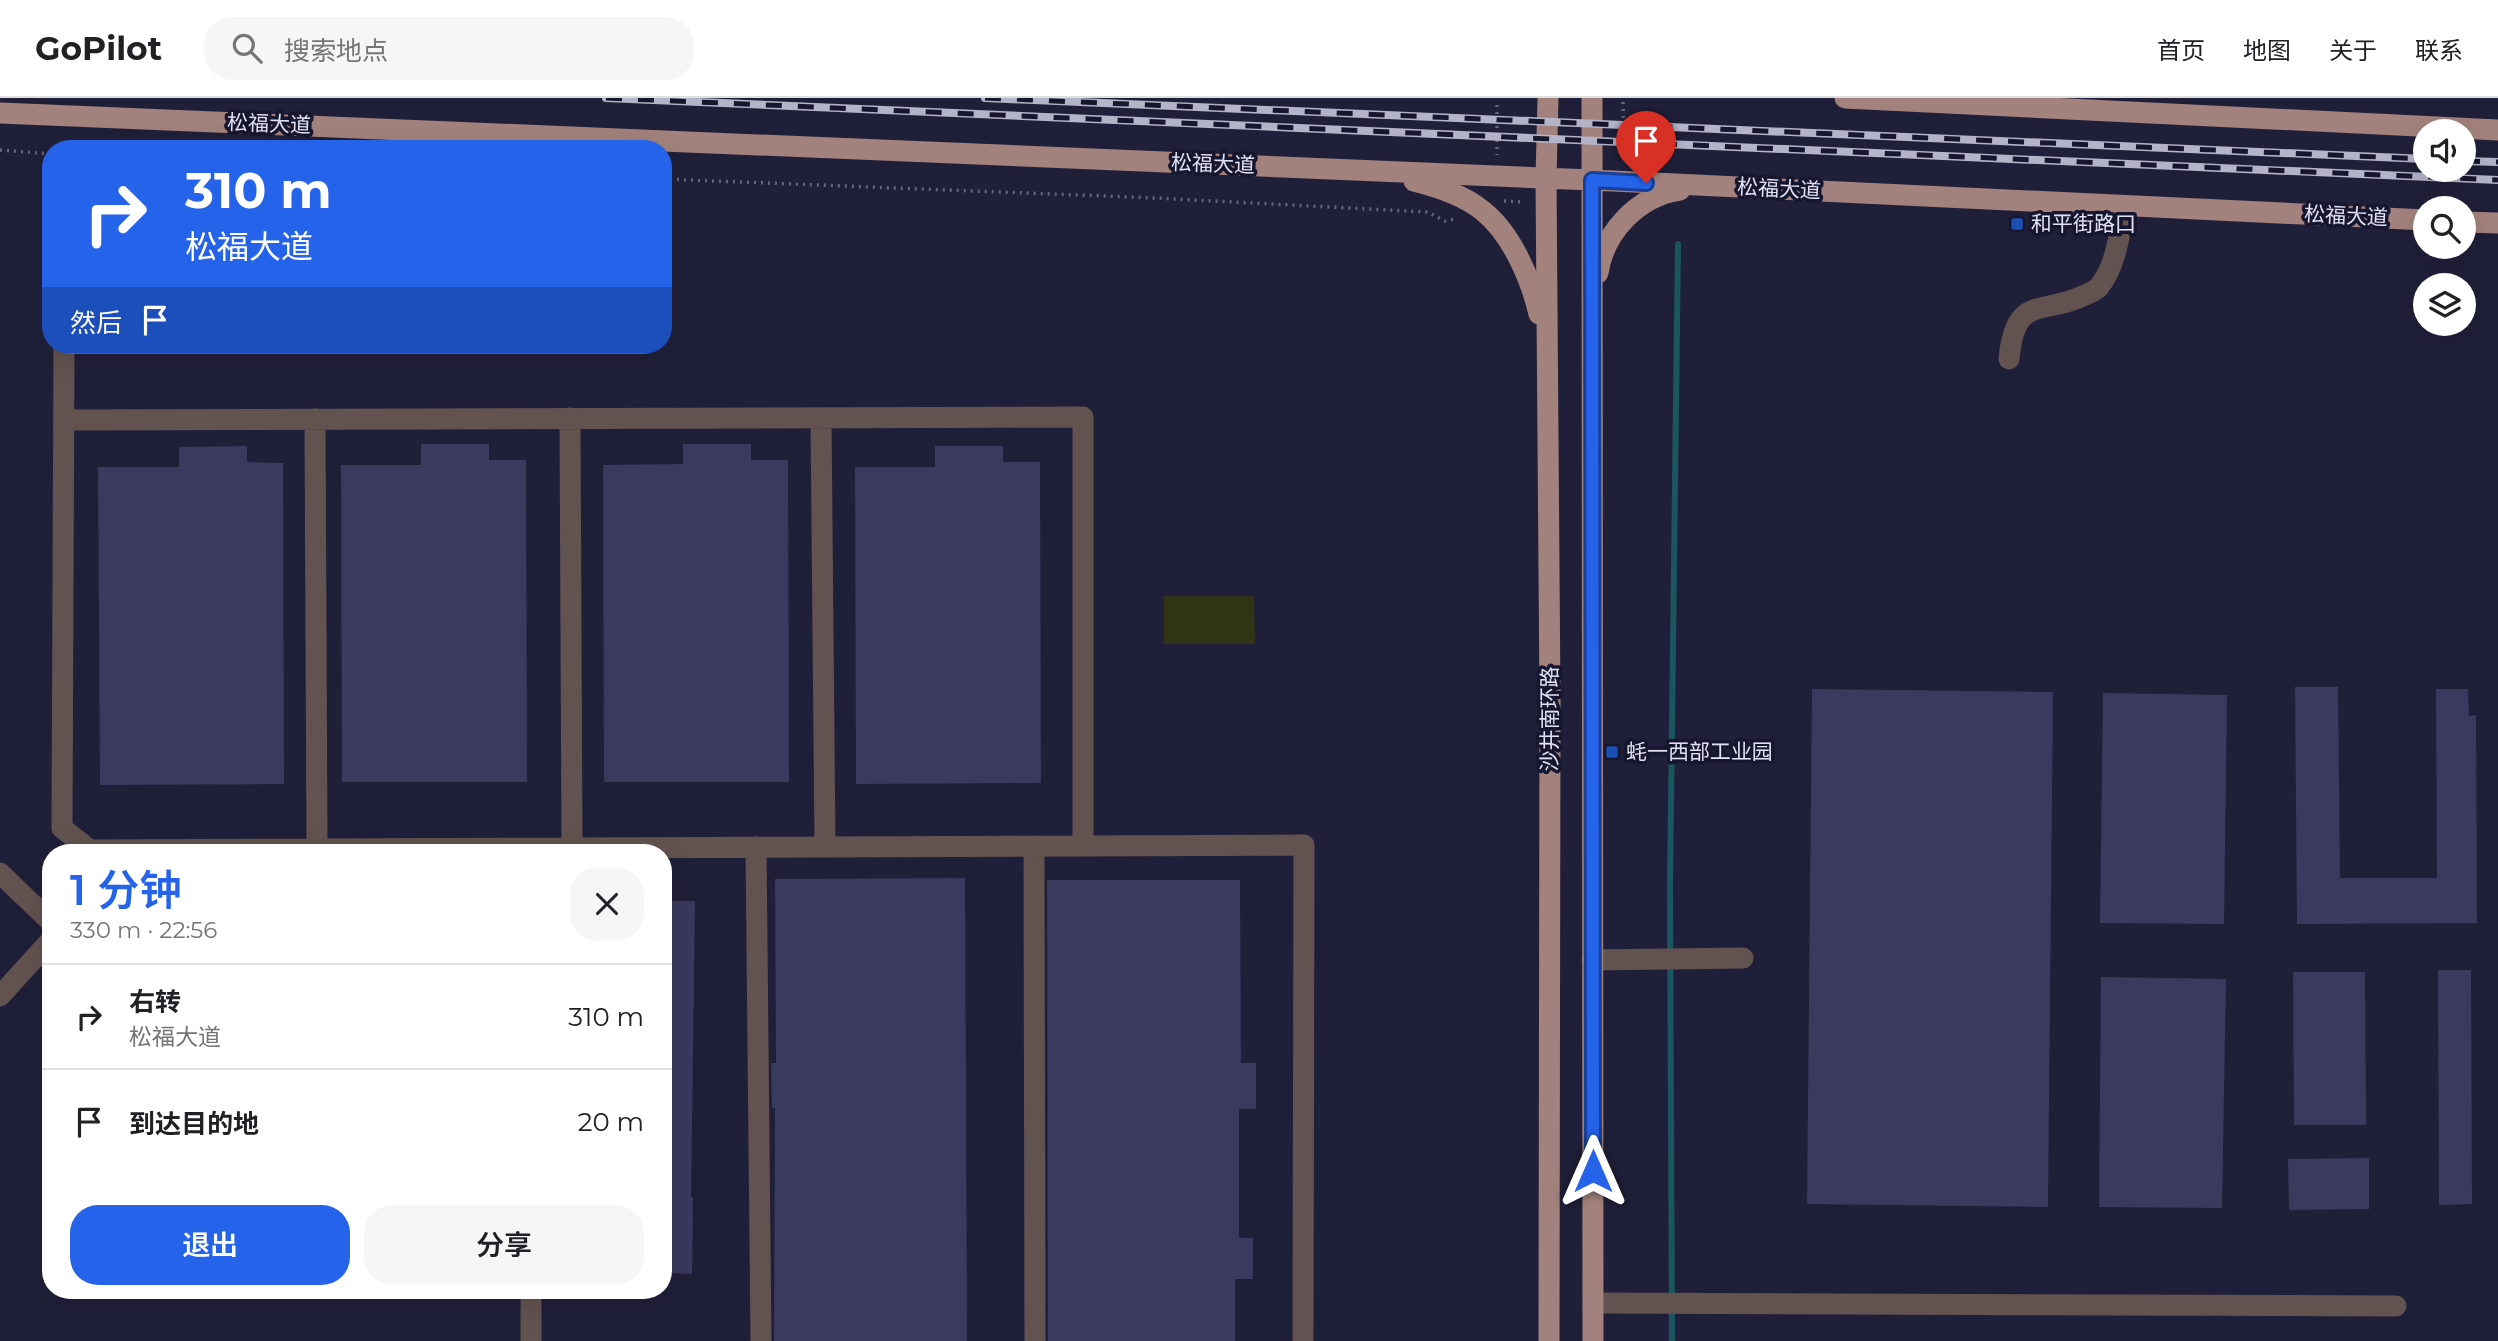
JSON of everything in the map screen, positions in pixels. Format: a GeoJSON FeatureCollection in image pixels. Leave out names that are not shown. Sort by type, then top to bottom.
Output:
{"type":"FeatureCollection","features":[{"type":"Feature","properties":{"kind":"main road","name":"沙井南环路"},"geometry":{"type":"LineString","coordinates":[[1548,98],[1549,1341]]}},
{"type":"Feature","properties":{"kind":"main road","name":"沙井南环路"},"geometry":{"type":"LineString","coordinates":[[1592,98],[1593,1341]]}},
{"type":"Feature","properties":{"kind":"main road"},"geometry":{"type":"LineString","coordinates":[[1845,98],[2498,130]]}},
{"type":"Feature","properties":{"kind":"main road","name":"松福大道"},"geometry":{"type":"LineString","coordinates":[[0,113],[640,140]]}},
{"type":"Feature","properties":{"kind":"main road","name":"松福大道"},"geometry":{"type":"LineString","coordinates":[[672,141],[1592,180],[2413,219]]}},
{"type":"Feature","properties":{"kind":"main road"},"geometry":{"type":"LineString","coordinates":[[1375,171],[1436,187],[1484,211],[1512,247],[1533,289],[1543,330],[1548,375]]}},
{"type":"Feature","properties":{"kind":"main road"},"geometry":{"type":"LineString","coordinates":[[1592,306],[1600,260],[1616,228],[1630,214],[1645,202],[1669,192],[1715,186]]}},
{"type":"Feature","properties":{"kind":"main road"},"geometry":{"type":"LineString","coordinates":[[2476,222],[2498,223]]}},
{"type":"Feature","properties":{"kind":"street"},"geometry":{"type":"LineString","coordinates":[[2009,359],[2015,326],[2028,312],[2047,305],[2074,301],[2097,289],[2112,267],[2125,206]]}},
{"type":"Feature","properties":{"kind":"street"},"geometry":{"type":"LineString","coordinates":[[64,354],[62,828],[81,844]]}},
{"type":"Feature","properties":{"kind":"street"},"geometry":{"type":"LineString","coordinates":[[64,420],[1083,417],[1083,845]]}},
{"type":"Feature","properties":{"kind":"street"},"geometry":{"type":"LineString","coordinates":[[570,418],[572,844]]}},
{"type":"Feature","properties":{"kind":"street"},"geometry":{"type":"LineString","coordinates":[[821,418],[825,846]]}},
{"type":"Feature","properties":{"kind":"street"},"geometry":{"type":"LineString","coordinates":[[315,419],[317,844]]}},
{"type":"Feature","properties":{"kind":"street"},"geometry":{"type":"LineString","coordinates":[[672,847],[1304,845],[1303,1341]]}},
{"type":"Feature","properties":{"kind":"street"},"geometry":{"type":"LineString","coordinates":[[1034,846],[1035,1341]]}},
{"type":"Feature","properties":{"kind":"street"},"geometry":{"type":"LineString","coordinates":[[756,847],[761,1341]]}},
{"type":"Feature","properties":{"kind":"street"},"geometry":{"type":"LineString","coordinates":[[0,873],[42,913]]}},
{"type":"Feature","properties":{"kind":"street"},"geometry":{"type":"LineString","coordinates":[[0,996],[42,950]]}},
{"type":"Feature","properties":{"kind":"street"},"geometry":{"type":"LineString","coordinates":[[1592,960],[1744,958]]}},
{"type":"Feature","properties":{"kind":"street"},"geometry":{"type":"LineString","coordinates":[[531,1299],[531,1341]]}},
{"type":"Feature","properties":{"kind":"street"},"geometry":{"type":"LineString","coordinates":[[1593,1303],[2396,1306]]}},
{"type":"Feature","properties":{"kind":"path"},"geometry":{"type":"LineString","coordinates":[[1623,102],[1624,160]]}},
{"type":"Feature","properties":{"kind":"path"},"geometry":{"type":"LineString","coordinates":[[1497,106],[1497,157]]}},
{"type":"Feature","properties":{"kind":"path"},"geometry":{"type":"LineString","coordinates":[[0,150],[42,153]]}},
{"type":"Feature","properties":{"kind":"path"},"geometry":{"type":"LineString","coordinates":[[672,179],[1155,198],[1427,212],[1445,221],[1456,219]]}},
{"type":"Feature","properties":{"kind":"green space"},"geometry":{"type":"Polygon","coordinates":[[[1164,596],[1254,596],[1255,644],[1164,644],[1164,596]]]}},
{"type":"Feature","properties":{"kind":"building"},"geometry":{"type":"Polygon","coordinates":[[[421,444],[489,444],[489,460],[526,460],[527,782],[342,782],[341,465],[421,465],[421,444]]]}},
{"type":"Feature","properties":{"kind":"building"},"geometry":{"type":"Polygon","coordinates":[[[683,444],[751,444],[751,460],[788,460],[789,782],[604,782],[603,465],[683,464],[683,444]]]}},
{"type":"Feature","properties":{"kind":"building"},"geometry":{"type":"Polygon","coordinates":[[[247,446],[247,462],[283,463],[284,784],[100,785],[98,467],[179,467],[179,447],[247,446]]]}},
{"type":"Feature","properties":{"kind":"building"},"geometry":{"type":"Polygon","coordinates":[[[935,446],[1003,446],[1003,462],[1040,462],[1041,783],[856,784],[855,467],[935,467],[935,446]]]}},
{"type":"Feature","properties":{"kind":"building"},"geometry":{"type":"Polygon","coordinates":[[[2295,687],[2338,687],[2340,878],[2437,878],[2436,689],[2468,689],[2469,716],[2476,715],[2477,923],[2297,924],[2295,687]]]}},
{"type":"Feature","properties":{"kind":"building"},"geometry":{"type":"Polygon","coordinates":[[[1812,689],[2053,692],[2048,1207],[1807,1204],[1812,689]]]}},
{"type":"Feature","properties":{"kind":"building"},"geometry":{"type":"Polygon","coordinates":[[[2103,693],[2227,695],[2224,924],[2100,923],[2103,693]]]}},
{"type":"Feature","properties":{"kind":"building"},"geometry":{"type":"Polygon","coordinates":[[[965,878],[967,1341],[774,1341],[775,1108],[772,1108],[771,1063],[776,1063],[775,879],[965,878]]]}},
{"type":"Feature","properties":{"kind":"building"},"geometry":{"type":"Polygon","coordinates":[[[1047,880],[1240,880],[1241,1063],[1256,1063],[1256,1109],[1239,1109],[1239,1238],[1253,1238],[1253,1279],[1235,1279],[1235,1341],[1048,1341],[1047,880]]]}},
{"type":"Feature","properties":{"kind":"building"},"geometry":{"type":"Polygon","coordinates":[[[672,901],[695,901],[692,1274],[672,1273],[672,901]]]}},
{"type":"Feature","properties":{"kind":"building"},"geometry":{"type":"Polygon","coordinates":[[[2438,970],[2471,970],[2472,1204],[2439,1205],[2438,970]]]}},
{"type":"Feature","properties":{"kind":"building"},"geometry":{"type":"Polygon","coordinates":[[[2293,972],[2365,972],[2366,1125],[2294,1125],[2293,972]]]}},
{"type":"Feature","properties":{"kind":"building"},"geometry":{"type":"Polygon","coordinates":[[[2101,977],[2226,979],[2222,1208],[2099,1207],[2101,977]]]}},
{"type":"Feature","properties":{"kind":"building"},"geometry":{"type":"Polygon","coordinates":[[[2369,1158],[2369,1209],[2289,1210],[2288,1159],[2369,1158]]]}},
{"type":"Feature","properties":{"kind":"waterway"},"geometry":{"type":"LineString","coordinates":[[1672,1341],[1670,886],[1678,244]]}},
{"type":"Feature","properties":{"kind":"railway"},"geometry":{"type":"LineString","coordinates":[[606,98],[2498,180]]}},
{"type":"Feature","properties":{"kind":"railway"},"geometry":{"type":"LineString","coordinates":[[985,98],[2413,158]]}},
{"type":"Feature","properties":{"kind":"railway"},"geometry":{"type":"LineString","coordinates":[[2476,161],[2498,162]]}},
{"type":"Feature","properties":{"kind":"place","name":"和平街路口"},"geometry":{"type":"Point","coordinates":[2017,224]}},
{"type":"Feature","properties":{"kind":"place","name":"蚝一西部工业园"},"geometry":{"type":"Point","coordinates":[1612,752]}},
{"type":"Feature","properties":{"kind":"route"},"geometry":{"type":"LineString","coordinates":[[1593,1171],[1592,180],[1646,183]]}}]}
